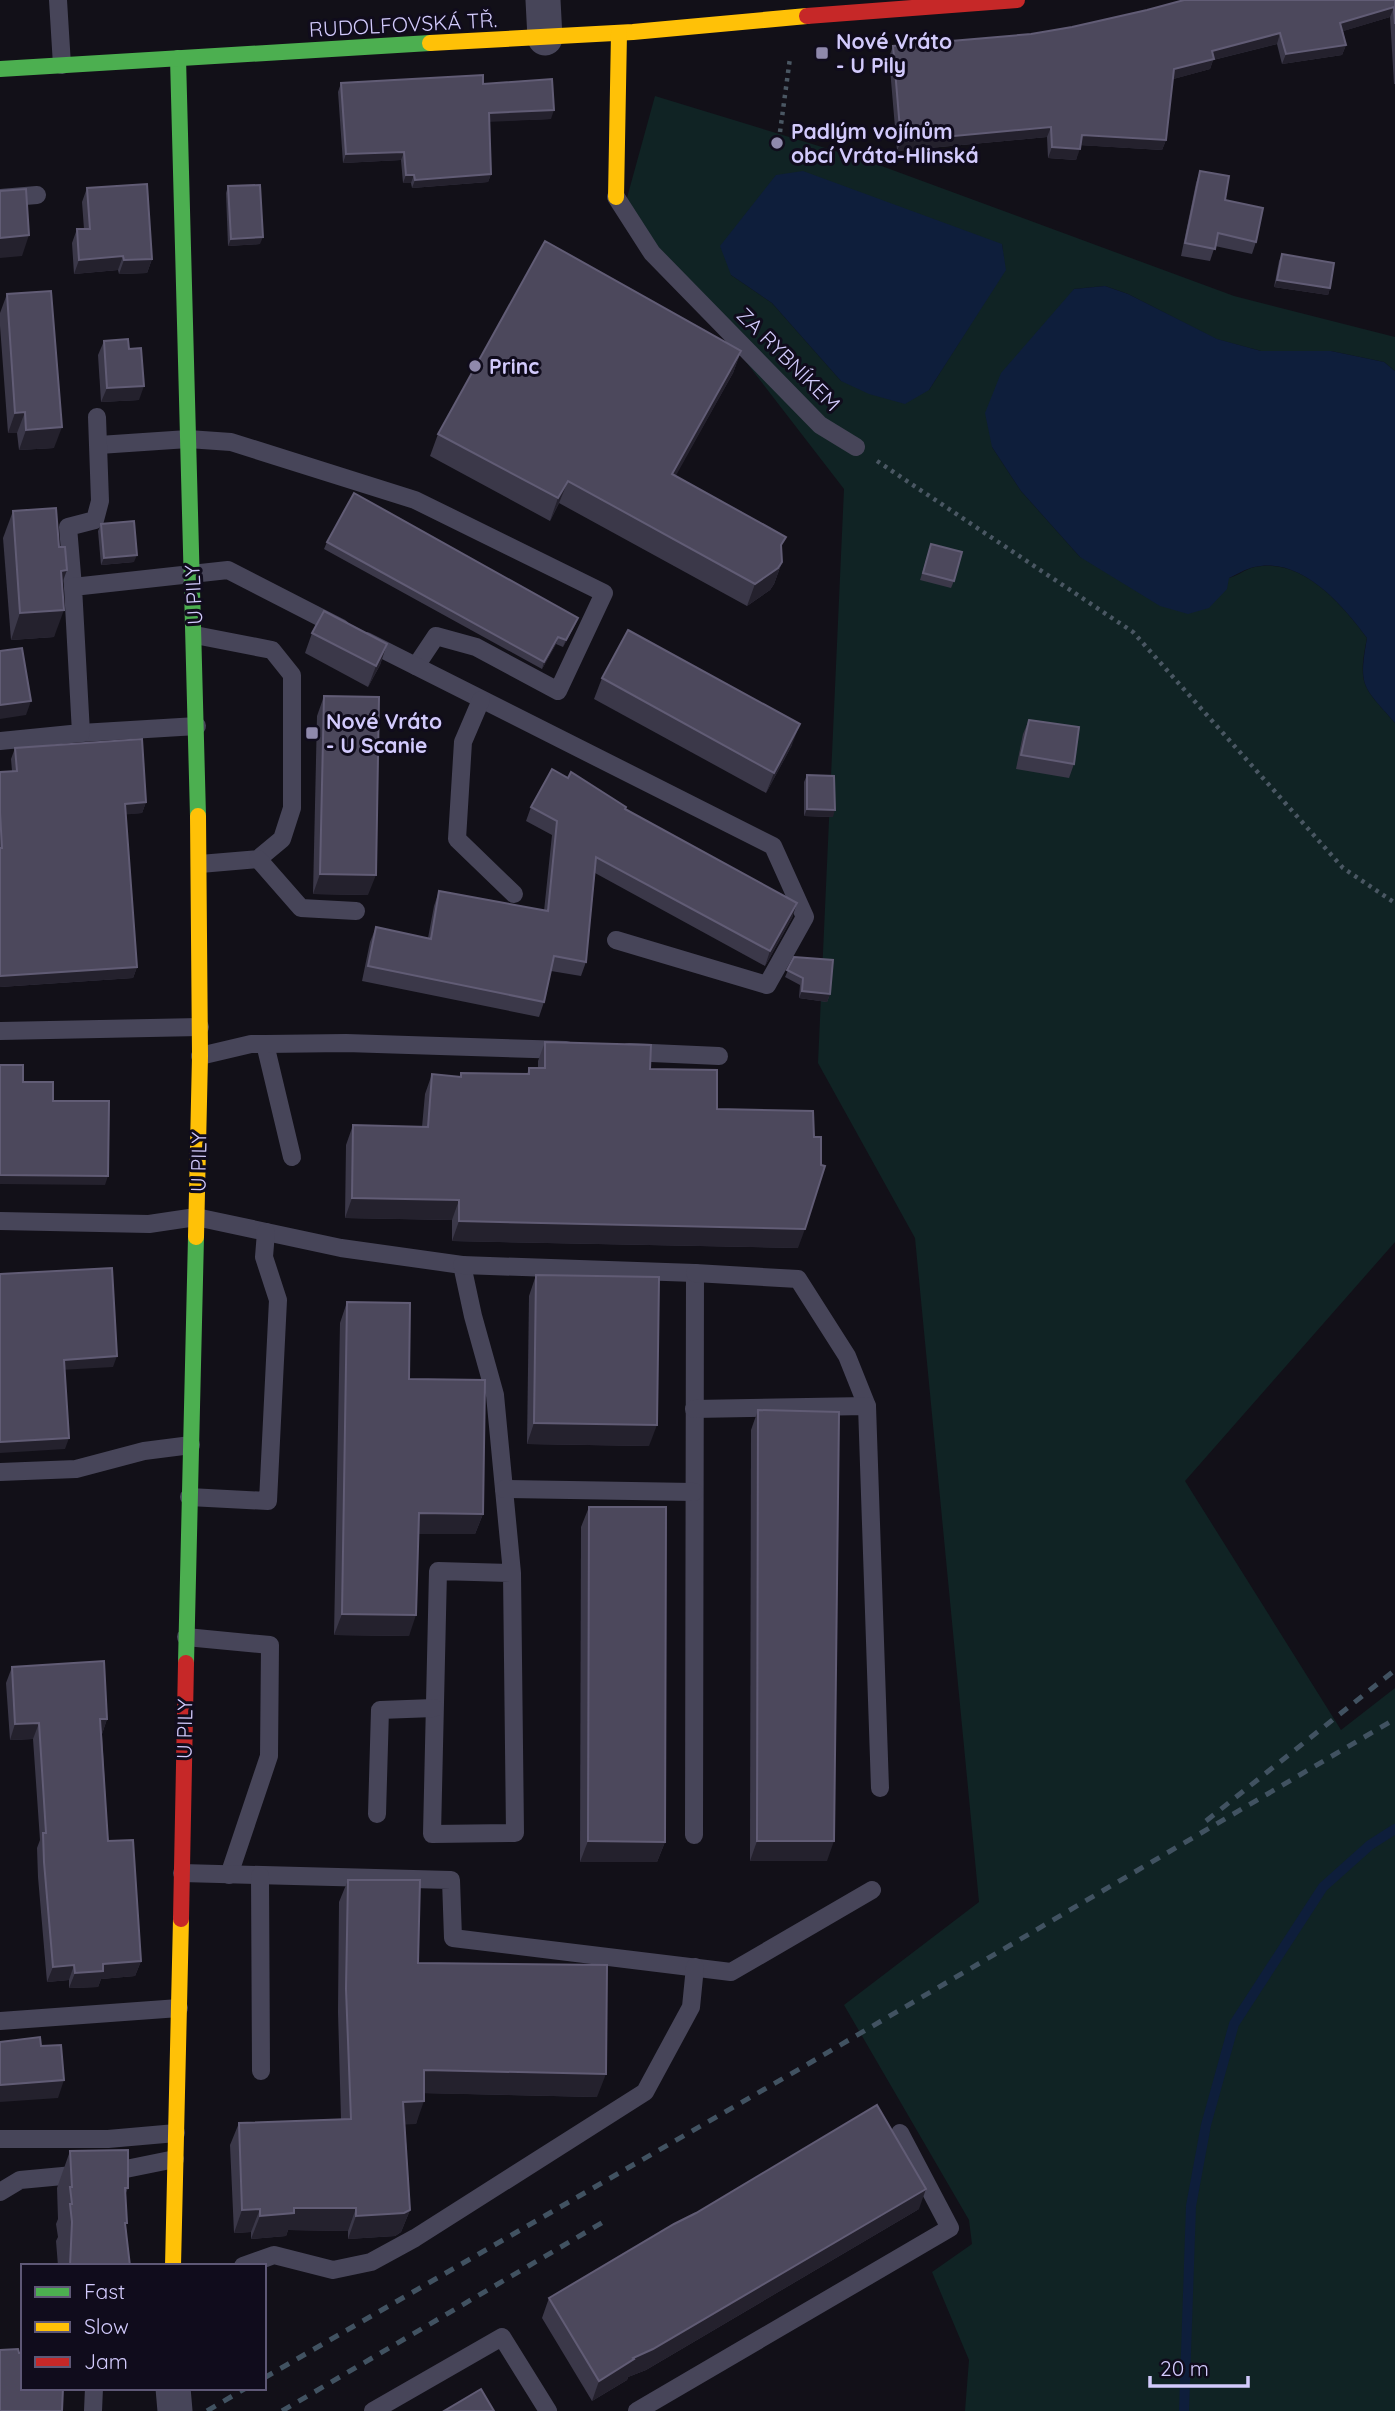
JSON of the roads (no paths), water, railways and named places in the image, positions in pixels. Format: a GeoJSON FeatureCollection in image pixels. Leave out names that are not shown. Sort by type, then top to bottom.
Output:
{"type":"FeatureCollection","features":[{"type":"Feature","properties":{"kind":"street"},"geometry":{"type":"LineString","coordinates":[[543,0],[545,38]]}},
{"type":"Feature","properties":{"kind":"street","name":"RUDOLFOVSKÁ TŘ."},"geometry":{"type":"LineString","coordinates":[[0,69],[619,33],[964,2],[1017,0]]}},
{"type":"Feature","properties":{"kind":"street","name":"ZA RYBNÍKEM"},"geometry":{"type":"LineString","coordinates":[[616,197],[619,33]]}},
{"type":"Feature","properties":{"kind":"street","name":"U PILY"},"geometry":{"type":"LineString","coordinates":[[173,2264],[200,1056],[200,864],[195,635],[191,573],[178,58]]}},
{"type":"Feature","properties":{"kind":"street"},"geometry":{"type":"LineString","coordinates":[[173,2390],[175,2411]]}},
{"type":"Feature","properties":{"kind":"lane"},"geometry":{"type":"LineString","coordinates":[[58,0],[62,65]]}},
{"type":"Feature","properties":{"kind":"lane"},"geometry":{"type":"LineString","coordinates":[[0,198],[37,195]]}},
{"type":"Feature","properties":{"kind":"lane","name":"ZA RYBNÍKEM"},"geometry":{"type":"LineString","coordinates":[[616,197],[652,253],[820,425],[856,447]]}},
{"type":"Feature","properties":{"kind":"lane"},"geometry":{"type":"LineString","coordinates":[[81,733],[74,587],[68,527],[95,520],[100,500],[97,417]]}},
{"type":"Feature","properties":{"kind":"lane"},"geometry":{"type":"LineString","coordinates":[[99,445],[188,439],[231,442],[415,500],[604,593],[558,691],[475,647],[436,636],[416,666]]}},
{"type":"Feature","properties":{"kind":"lane"},"geometry":{"type":"LineString","coordinates":[[74,587],[228,570],[773,846],[805,917],[767,985],[616,940]]}},
{"type":"Feature","properties":{"kind":"lane"},"geometry":{"type":"LineString","coordinates":[[195,635],[272,650],[292,675],[292,808],[282,839],[257,859],[200,864]]}},
{"type":"Feature","properties":{"kind":"lane"},"geometry":{"type":"LineString","coordinates":[[481,700],[463,742],[457,839],[514,894]]}},
{"type":"Feature","properties":{"kind":"lane"},"geometry":{"type":"LineString","coordinates":[[0,741],[197,726]]}},
{"type":"Feature","properties":{"kind":"lane"},"geometry":{"type":"LineString","coordinates":[[257,859],[301,908],[356,911]]}},
{"type":"Feature","properties":{"kind":"lane"},"geometry":{"type":"LineString","coordinates":[[0,1031],[200,1027]]}},
{"type":"Feature","properties":{"kind":"lane"},"geometry":{"type":"LineString","coordinates":[[200,1056],[251,1044],[346,1043],[581,1051]]}},
{"type":"Feature","properties":{"kind":"lane"},"geometry":{"type":"LineString","coordinates":[[265,1044],[292,1157]]}},
{"type":"Feature","properties":{"kind":"lane"},"geometry":{"type":"LineString","coordinates":[[608,1052],[719,1056]]}},
{"type":"Feature","properties":{"kind":"lane"},"geometry":{"type":"LineString","coordinates":[[0,1221],[149,1224],[196,1217],[341,1248],[462,1265],[798,1279],[848,1356],[867,1406],[880,1788]]}},
{"type":"Feature","properties":{"kind":"lane"},"geometry":{"type":"LineString","coordinates":[[189,1497],[268,1501],[278,1300],[264,1257],[266,1232]]}},
{"type":"Feature","properties":{"kind":"lane"},"geometry":{"type":"LineString","coordinates":[[462,1265],[495,1395],[512,1573],[515,1833],[432,1834],[438,1571],[512,1573]]}},
{"type":"Feature","properties":{"kind":"lane"},"geometry":{"type":"LineString","coordinates":[[694,1835],[695,1273]]}},
{"type":"Feature","properties":{"kind":"lane"},"geometry":{"type":"LineString","coordinates":[[694,1409],[867,1406]]}},
{"type":"Feature","properties":{"kind":"lane"},"geometry":{"type":"LineString","coordinates":[[0,1472],[76,1469],[144,1451],[191,1445]]}},
{"type":"Feature","properties":{"kind":"lane"},"geometry":{"type":"LineString","coordinates":[[504,1489],[694,1492]]}},
{"type":"Feature","properties":{"kind":"lane"},"geometry":{"type":"LineString","coordinates":[[186,1637],[270,1645],[269,1756],[229,1875]]}},
{"type":"Feature","properties":{"kind":"lane"},"geometry":{"type":"LineString","coordinates":[[377,1814],[380,1710],[434,1708]]}},
{"type":"Feature","properties":{"kind":"lane"},"geometry":{"type":"LineString","coordinates":[[182,1873],[452,1880],[453,1938],[731,1972],[872,1890]]}},
{"type":"Feature","properties":{"kind":"lane"},"geometry":{"type":"LineString","coordinates":[[260,1875],[261,2071]]}},
{"type":"Feature","properties":{"kind":"lane"},"geometry":{"type":"LineString","coordinates":[[249,2264],[274,2255],[333,2270],[370,2262],[415,2238],[645,2092],[691,2007],[695,1967]]}},
{"type":"Feature","properties":{"kind":"lane"},"geometry":{"type":"LineString","coordinates":[[0,2021],[178,2008]]}},
{"type":"Feature","properties":{"kind":"lane"},"geometry":{"type":"LineString","coordinates":[[0,2139],[108,2139],[176,2133]]}},
{"type":"Feature","properties":{"kind":"lane"},"geometry":{"type":"LineString","coordinates":[[637,2411],[950,2228],[900,2133]]}},
{"type":"Feature","properties":{"kind":"lane"},"geometry":{"type":"LineString","coordinates":[[0,2192],[20,2180],[116,2171],[175,2159]]}},
{"type":"Feature","properties":{"kind":"lane"},"geometry":{"type":"LineString","coordinates":[[373,2411],[502,2337],[548,2411]]}},
{"type":"Feature","properties":{"kind":"lane"},"geometry":{"type":"LineString","coordinates":[[93,2411],[94,2390]]}},
{"type":"Feature","properties":{"kind":"water"},"geometry":{"type":"Polygon","coordinates":[[[803,171],[1002,244],[1006,270],[929,390],[905,404],[869,394],[841,381],[772,303],[731,275],[720,246],[776,175],[803,171]]]}},
{"type":"Feature","properties":{"kind":"water"},"geometry":{"type":"Polygon","coordinates":[[[1105,286],[1128,294],[1217,339],[1261,351],[1331,351],[1384,362],[1395,371],[1395,723],[1370,693],[1363,677],[1367,638],[1333,598],[1304,576],[1271,565],[1254,567],[1229,578],[1227,589],[1209,608],[1188,614],[1160,606],[1080,557],[1021,491],[992,447],[985,413],[1001,373],[1074,289],[1105,286]]]}},
{"type":"Feature","properties":{"kind":"waterway"},"geometry":{"type":"LineString","coordinates":[[1184,2411],[1191,2206],[1206,2125],[1234,2024],[1323,1887],[1370,1845],[1395,1829]]}},
{"type":"Feature","properties":{"kind":"railway"},"geometry":{"type":"LineString","coordinates":[[1206,1821],[1395,1670]]}},
{"type":"Feature","properties":{"kind":"railway"},"geometry":{"type":"LineString","coordinates":[[266,2377],[808,2064],[1395,1719]]}},
{"type":"Feature","properties":{"kind":"railway"},"geometry":{"type":"LineString","coordinates":[[282,2411],[605,2221]]}},
{"type":"Feature","properties":{"kind":"railway"},"geometry":{"type":"LineString","coordinates":[[207,2411],[243,2390]]}},
{"type":"Feature","properties":{"kind":"place","name":"Nové Vráto - U Pily"},"geometry":{"type":"Point","coordinates":[822,53]}},
{"type":"Feature","properties":{"kind":"place","name":"Padlým vojínům obcí Vráta-Hlinská"},"geometry":{"type":"Point","coordinates":[777,143]}},
{"type":"Feature","properties":{"kind":"place","name":"Princ"},"geometry":{"type":"Point","coordinates":[475,366]}},
{"type":"Feature","properties":{"kind":"place","name":"Nové Vráto - U Scanie"},"geometry":{"type":"Point","coordinates":[312,733]}}]}
